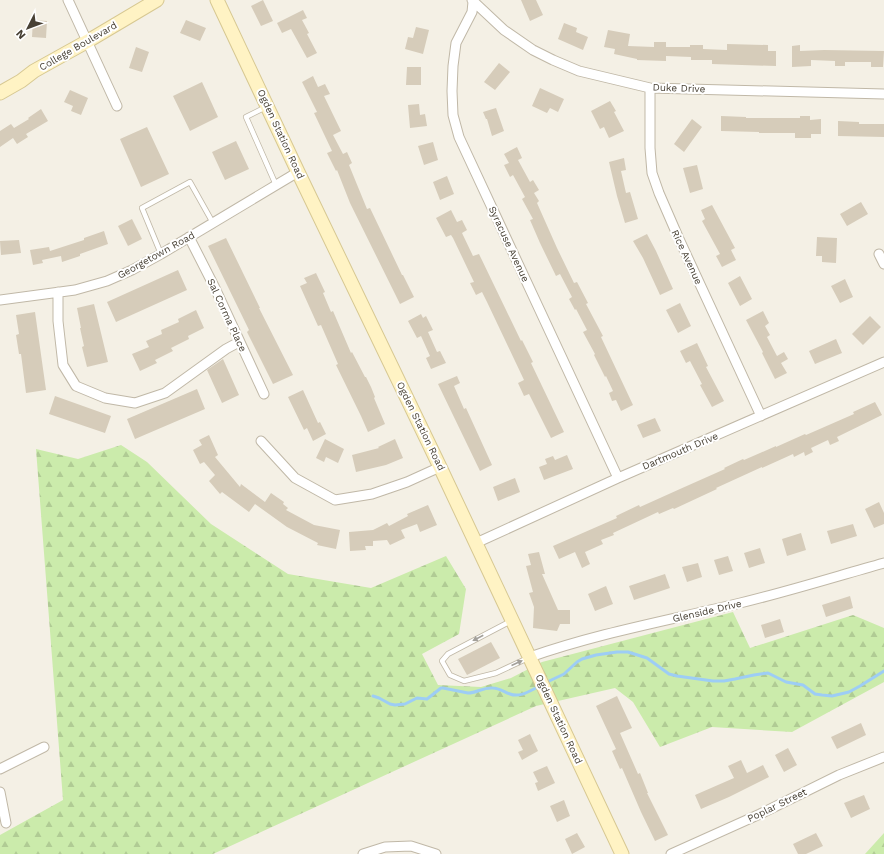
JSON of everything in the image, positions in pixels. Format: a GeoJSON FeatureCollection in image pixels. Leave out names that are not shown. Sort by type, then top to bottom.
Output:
{"type":"FeatureCollection","features":[{"type":"Feature","properties":{"kind":"street"},"geometry":{"type":"LineString","coordinates":[[68,0],[118,106]]}},
{"type":"Feature","properties":{"kind":"street","name":"College Boulevard"},"geometry":{"type":"LineString","coordinates":[[0,92],[21,82],[34,71],[157,0]]}},
{"type":"Feature","properties":{"kind":"street","name":"Ogden Station Road"},"geometry":{"type":"LineString","coordinates":[[217,0],[440,467],[622,854]]}},
{"type":"Feature","properties":{"kind":"street","name":"Duke Drive"},"geometry":{"type":"LineString","coordinates":[[473,1],[504,30],[546,57],[580,71],[650,88],[884,94]]}},
{"type":"Feature","properties":{"kind":"street","name":"Syracuse Avenue"},"geometry":{"type":"LineString","coordinates":[[473,1],[472,12],[456,44],[453,66],[453,115],[459,137],[618,478]]}},
{"type":"Feature","properties":{"kind":"street","name":"Rice Avenue"},"geometry":{"type":"LineString","coordinates":[[650,88],[652,173],[679,239],[761,416]]}},
{"type":"Feature","properties":{"kind":"street","name":"Georgetown Road"},"geometry":{"type":"LineString","coordinates":[[0,300],[75,290],[107,281],[132,270],[298,172]]}},
{"type":"Feature","properties":{"kind":"street","name":"Sal Corma Place"},"geometry":{"type":"LineString","coordinates":[[189,237],[215,288],[264,394]]}},
{"type":"Feature","properties":{"kind":"street"},"geometry":{"type":"LineString","coordinates":[[879,254],[884,264]]}},
{"type":"Feature","properties":{"kind":"street"},"geometry":{"type":"LineString","coordinates":[[58,292],[58,322],[63,365],[76,386],[105,398],[135,403],[165,393],[226,349],[239,342]]}},
{"type":"Feature","properties":{"kind":"street","name":"Dartmouth Drive"},"geometry":{"type":"LineString","coordinates":[[476,543],[618,478],[884,362]]}},
{"type":"Feature","properties":{"kind":"street"},"geometry":{"type":"LineString","coordinates":[[261,442],[295,478],[335,500],[372,494],[407,482],[440,467]]}},
{"type":"Feature","properties":{"kind":"street","name":"Glenside Drive"},"geometry":{"type":"LineString","coordinates":[[530,657],[555,648],[610,634],[735,605],[884,563]]}},
{"type":"Feature","properties":{"kind":"street"},"geometry":{"type":"LineString","coordinates":[[0,769],[44,747]]}},
{"type":"Feature","properties":{"kind":"street","name":"Poplar Street"},"geometry":{"type":"LineString","coordinates":[[671,854],[839,776],[884,757]]}},
{"type":"Feature","properties":{"kind":"street"},"geometry":{"type":"LineString","coordinates":[[0,792],[6,823]]}},
{"type":"Feature","properties":{"kind":"street"},"geometry":{"type":"LineString","coordinates":[[363,854],[385,847],[411,846],[436,854]]}},
{"type":"Feature","properties":{"kind":"lane"},"geometry":{"type":"LineString","coordinates":[[267,107],[246,118],[276,185]]}},
{"type":"Feature","properties":{"kind":"lane"},"geometry":{"type":"LineString","coordinates":[[160,254],[142,208],[190,182],[213,223]]}},
{"type":"Feature","properties":{"kind":"lane"},"geometry":{"type":"LineString","coordinates":[[513,621],[448,654],[442,661],[450,674],[464,681],[496,673],[530,657]]}},
{"type":"Feature","properties":{"kind":"green space"},"geometry":{"type":"Polygon","coordinates":[[[121,445],[147,462],[211,524],[288,574],[371,588],[446,556],[466,589],[459,634],[422,654],[438,685],[481,687],[511,678],[542,662],[733,612],[750,648],[853,615],[884,628],[884,682],[792,732],[712,727],[660,747],[633,702],[615,688],[536,706],[213,854],[0,854],[0,835],[63,800],[36,449],[78,459],[121,445]]]}},
{"type":"Feature","properties":{"kind":"green space"},"geometry":{"type":"Polygon","coordinates":[[[884,833],[884,854],[865,854],[884,833]]]}},
{"type":"Feature","properties":{"kind":"building"},"geometry":{"type":"Polygon","coordinates":[[[263,0],[273,21],[261,26],[251,6],[263,0]]]}},
{"type":"Feature","properties":{"kind":"building"},"geometry":{"type":"Polygon","coordinates":[[[521,0],[536,0],[543,15],[530,21],[521,0]]]}},
{"type":"Feature","properties":{"kind":"building"},"geometry":{"type":"Polygon","coordinates":[[[303,10],[307,18],[302,20],[309,33],[307,34],[317,53],[307,58],[291,29],[282,33],[277,23],[303,10]]]}},
{"type":"Feature","properties":{"kind":"building"},"geometry":{"type":"Polygon","coordinates":[[[33,20],[47,21],[46,38],[32,37],[33,20]]]}},
{"type":"Feature","properties":{"kind":"building"},"geometry":{"type":"Polygon","coordinates":[[[186,20],[206,28],[200,41],[180,33],[186,20]]]}},
{"type":"Feature","properties":{"kind":"building"},"geometry":{"type":"Polygon","coordinates":[[[564,23],[577,28],[576,32],[588,37],[583,50],[558,39],[564,23]]]}},
{"type":"Feature","properties":{"kind":"building"},"geometry":{"type":"Polygon","coordinates":[[[416,27],[429,30],[423,54],[405,49],[408,37],[413,38],[416,27]]]}},
{"type":"Feature","properties":{"kind":"building"},"geometry":{"type":"Polygon","coordinates":[[[608,30],[630,34],[628,46],[654,47],[654,42],[666,42],[666,47],[690,47],[690,45],[703,45],[703,49],[727,50],[727,44],[768,45],[768,51],[776,51],[776,66],[712,64],[712,60],[691,60],[691,57],[666,56],[666,61],[637,60],[614,54],[615,49],[604,47],[608,30]]]}},
{"type":"Feature","properties":{"kind":"building"},"geometry":{"type":"Polygon","coordinates":[[[800,45],[800,51],[884,51],[883,67],[871,67],[871,62],[845,62],[845,66],[835,66],[835,61],[811,60],[811,66],[792,67],[792,46],[800,45]]]}},
{"type":"Feature","properties":{"kind":"building"},"geometry":{"type":"Polygon","coordinates":[[[136,47],[149,52],[142,72],[129,68],[136,47]]]}},
{"type":"Feature","properties":{"kind":"building"},"geometry":{"type":"Polygon","coordinates":[[[499,63],[510,72],[495,90],[484,82],[499,63]]]}},
{"type":"Feature","properties":{"kind":"building"},"geometry":{"type":"Polygon","coordinates":[[[407,67],[421,67],[421,85],[406,85],[407,67]]]}},
{"type":"Feature","properties":{"kind":"building"},"geometry":{"type":"Polygon","coordinates":[[[313,76],[318,87],[325,84],[330,94],[324,96],[341,131],[333,135],[343,154],[347,152],[352,163],[349,165],[367,209],[370,208],[414,297],[400,304],[350,203],[337,170],[336,171],[327,153],[332,151],[314,113],[317,112],[302,82],[313,76]]]}},
{"type":"Feature","properties":{"kind":"building"},"geometry":{"type":"Polygon","coordinates":[[[202,82],[218,117],[190,131],[173,96],[202,82]]]}},
{"type":"Feature","properties":{"kind":"building"},"geometry":{"type":"Polygon","coordinates":[[[540,88],[564,99],[558,112],[550,108],[547,113],[532,106],[540,88]]]}},
{"type":"Feature","properties":{"kind":"building"},"geometry":{"type":"Polygon","coordinates":[[[70,90],[88,98],[81,115],[71,111],[73,106],[64,102],[70,90]]]}},
{"type":"Feature","properties":{"kind":"building"},"geometry":{"type":"Polygon","coordinates":[[[610,101],[616,111],[614,112],[624,131],[609,138],[604,127],[600,129],[591,111],[610,101]]]}},
{"type":"Feature","properties":{"kind":"building"},"geometry":{"type":"Polygon","coordinates":[[[419,104],[420,115],[425,114],[427,126],[410,128],[408,105],[419,104]]]}},
{"type":"Feature","properties":{"kind":"building"},"geometry":{"type":"Polygon","coordinates":[[[496,108],[504,131],[492,136],[487,119],[483,112],[496,108]]]}},
{"type":"Feature","properties":{"kind":"building"},"geometry":{"type":"Polygon","coordinates":[[[41,109],[48,121],[26,134],[28,137],[17,144],[13,138],[0,147],[0,131],[11,124],[14,128],[29,119],[28,118],[41,109]]]}},
{"type":"Feature","properties":{"kind":"building"},"geometry":{"type":"Polygon","coordinates":[[[721,116],[746,118],[800,118],[800,116],[810,116],[810,120],[821,119],[821,134],[811,134],[811,138],[795,138],[795,133],[721,131],[721,116]]]}},
{"type":"Feature","properties":{"kind":"building"},"geometry":{"type":"Polygon","coordinates":[[[692,119],[702,127],[684,152],[674,144],[692,119]]]}},
{"type":"Feature","properties":{"kind":"building"},"geometry":{"type":"Polygon","coordinates":[[[838,121],[859,122],[859,124],[884,124],[884,137],[838,136],[838,121]]]}},
{"type":"Feature","properties":{"kind":"building"},"geometry":{"type":"Polygon","coordinates":[[[147,127],[169,174],[141,187],[120,139],[147,127]]]}},
{"type":"Feature","properties":{"kind":"building"},"geometry":{"type":"Polygon","coordinates":[[[236,141],[249,169],[225,180],[212,152],[236,141]]]}},
{"type":"Feature","properties":{"kind":"building"},"geometry":{"type":"Polygon","coordinates":[[[433,142],[438,160],[424,165],[418,146],[433,142]]]}},
{"type":"Feature","properties":{"kind":"building"},"geometry":{"type":"Polygon","coordinates":[[[517,147],[522,158],[518,160],[530,182],[533,180],[539,190],[534,193],[539,201],[537,203],[557,248],[574,283],[577,282],[588,303],[586,304],[603,336],[601,337],[633,405],[621,411],[616,400],[612,401],[609,393],[613,391],[583,332],[587,330],[569,299],[572,297],[560,274],[556,276],[540,243],[530,220],[533,219],[522,199],[525,197],[513,175],[510,177],[504,165],[509,163],[504,154],[517,147]]]}},
{"type":"Feature","properties":{"kind":"building"},"geometry":{"type":"Polygon","coordinates":[[[624,158],[626,170],[621,171],[626,193],[630,192],[638,219],[625,223],[609,162],[624,158]]]}},
{"type":"Feature","properties":{"kind":"building"},"geometry":{"type":"Polygon","coordinates":[[[697,165],[703,189],[690,193],[683,168],[697,165]]]}},
{"type":"Feature","properties":{"kind":"building"},"geometry":{"type":"Polygon","coordinates":[[[447,176],[454,194],[440,200],[433,182],[447,176]]]}},
{"type":"Feature","properties":{"kind":"building"},"geometry":{"type":"Polygon","coordinates":[[[861,202],[868,214],[847,226],[840,214],[861,202]]]}},
{"type":"Feature","properties":{"kind":"building"},"geometry":{"type":"Polygon","coordinates":[[[712,205],[735,248],[731,250],[736,260],[722,267],[716,256],[720,254],[702,221],[705,219],[701,210],[712,205]]]}},
{"type":"Feature","properties":{"kind":"building"},"geometry":{"type":"Polygon","coordinates":[[[451,210],[457,222],[462,220],[467,230],[462,233],[473,256],[479,254],[521,341],[522,340],[533,362],[531,363],[564,432],[551,438],[529,394],[524,396],[518,383],[524,380],[487,302],[482,292],[476,295],[470,283],[474,282],[453,238],[451,235],[446,237],[436,218],[451,210]]]}},
{"type":"Feature","properties":{"kind":"building"},"geometry":{"type":"Polygon","coordinates":[[[132,219],[142,239],[128,246],[118,226],[132,219]]]}},
{"type":"Feature","properties":{"kind":"building"},"geometry":{"type":"Polygon","coordinates":[[[104,231],[108,244],[62,262],[61,256],[42,260],[43,263],[33,265],[30,250],[49,247],[50,251],[84,240],[84,238],[104,231]]]}},
{"type":"Feature","properties":{"kind":"building"},"geometry":{"type":"Polygon","coordinates":[[[647,234],[673,289],[660,295],[643,258],[633,241],[647,234]]]}},
{"type":"Feature","properties":{"kind":"building"},"geometry":{"type":"Polygon","coordinates":[[[817,237],[837,238],[836,263],[822,262],[822,256],[816,256],[817,237]]]}},
{"type":"Feature","properties":{"kind":"building"},"geometry":{"type":"Polygon","coordinates":[[[226,238],[293,375],[273,384],[247,332],[249,330],[208,246],[226,238]]]}},
{"type":"Feature","properties":{"kind":"building"},"geometry":{"type":"Polygon","coordinates":[[[19,240],[21,253],[1,255],[0,241],[19,240]]]}},
{"type":"Feature","properties":{"kind":"building"},"geometry":{"type":"Polygon","coordinates":[[[178,270],[187,290],[116,322],[107,302],[178,270]]]}},
{"type":"Feature","properties":{"kind":"building"},"geometry":{"type":"Polygon","coordinates":[[[316,273],[325,292],[323,293],[331,312],[333,311],[351,353],[352,352],[371,387],[385,424],[368,432],[336,365],[338,364],[321,325],[318,326],[300,286],[307,283],[304,278],[316,273]]]}},
{"type":"Feature","properties":{"kind":"building"},"geometry":{"type":"Polygon","coordinates":[[[740,276],[752,299],[740,306],[728,283],[740,276]]]}},
{"type":"Feature","properties":{"kind":"building"},"geometry":{"type":"Polygon","coordinates":[[[845,279],[853,297],[840,303],[831,286],[845,279]]]}},
{"type":"Feature","properties":{"kind":"building"},"geometry":{"type":"Polygon","coordinates":[[[680,303],[691,326],[678,333],[666,310],[680,303]]]}},
{"type":"Feature","properties":{"kind":"building"},"geometry":{"type":"Polygon","coordinates":[[[94,304],[108,362],[87,367],[82,347],[84,346],[77,308],[94,304]]]}},
{"type":"Feature","properties":{"kind":"building"},"geometry":{"type":"Polygon","coordinates":[[[196,310],[204,328],[188,336],[189,339],[171,348],[173,351],[155,360],[157,363],[140,371],[132,354],[149,347],[146,341],[162,334],[161,330],[179,322],[178,319],[196,310]]]}},
{"type":"Feature","properties":{"kind":"building"},"geometry":{"type":"Polygon","coordinates":[[[763,311],[769,323],[765,326],[770,335],[767,337],[777,356],[784,352],[788,359],[781,363],[787,373],[775,379],[746,320],[763,311]]]}},
{"type":"Feature","properties":{"kind":"building"},"geometry":{"type":"Polygon","coordinates":[[[35,312],[46,390],[26,393],[21,354],[19,354],[16,335],[19,334],[16,315],[35,312]]]}},
{"type":"Feature","properties":{"kind":"building"},"geometry":{"type":"Polygon","coordinates":[[[421,314],[423,318],[426,316],[433,330],[428,332],[437,352],[440,351],[446,363],[431,369],[426,358],[430,356],[421,336],[417,338],[408,321],[421,314]]]}},
{"type":"Feature","properties":{"kind":"building"},"geometry":{"type":"Polygon","coordinates":[[[870,316],[881,327],[863,345],[852,334],[870,316]]]}},
{"type":"Feature","properties":{"kind":"building"},"geometry":{"type":"Polygon","coordinates":[[[836,339],[842,353],[815,364],[809,351],[836,339]]]}},
{"type":"Feature","properties":{"kind":"building"},"geometry":{"type":"Polygon","coordinates":[[[697,343],[708,366],[706,367],[724,401],[712,407],[700,385],[702,384],[690,361],[686,363],[680,351],[697,343]]]}},
{"type":"Feature","properties":{"kind":"building"},"geometry":{"type":"Polygon","coordinates":[[[223,359],[239,395],[222,403],[207,370],[223,359]]]}},
{"type":"Feature","properties":{"kind":"building"},"geometry":{"type":"Polygon","coordinates":[[[457,376],[460,383],[454,386],[464,409],[466,408],[492,465],[480,471],[438,384],[457,376]]]}},
{"type":"Feature","properties":{"kind":"building"},"geometry":{"type":"Polygon","coordinates":[[[197,389],[205,409],[135,439],[127,419],[197,389]]]}},
{"type":"Feature","properties":{"kind":"building"},"geometry":{"type":"Polygon","coordinates":[[[303,390],[318,423],[320,422],[326,434],[313,441],[307,428],[304,430],[288,397],[303,390]]]}},
{"type":"Feature","properties":{"kind":"building"},"geometry":{"type":"Polygon","coordinates":[[[55,396],[111,416],[105,433],[49,414],[55,396]]]}},
{"type":"Feature","properties":{"kind":"building"},"geometry":{"type":"Polygon","coordinates":[[[875,402],[882,415],[837,437],[839,441],[830,445],[828,440],[811,448],[813,452],[805,456],[804,452],[794,457],[793,454],[716,488],[717,489],[674,509],[673,508],[659,514],[658,512],[613,533],[614,535],[601,540],[603,544],[585,552],[590,564],[582,568],[575,552],[559,559],[553,546],[617,518],[616,516],[639,505],[640,507],[725,469],[724,468],[743,459],[744,460],[805,434],[806,435],[854,414],[853,412],[875,402]]]}},
{"type":"Feature","properties":{"kind":"building"},"geometry":{"type":"Polygon","coordinates":[[[655,418],[661,431],[643,438],[637,425],[655,418]]]}},
{"type":"Feature","properties":{"kind":"building"},"geometry":{"type":"Polygon","coordinates":[[[209,435],[218,455],[215,457],[240,487],[241,484],[265,502],[271,493],[284,502],[283,504],[288,508],[286,510],[314,525],[340,530],[336,549],[317,545],[318,543],[287,527],[255,504],[249,512],[222,492],[220,494],[209,481],[215,475],[204,462],[200,464],[193,450],[202,445],[199,440],[209,435]]]}},
{"type":"Feature","properties":{"kind":"building"},"geometry":{"type":"Polygon","coordinates":[[[325,439],[344,449],[338,463],[326,457],[324,462],[316,458],[325,439]]]}},
{"type":"Feature","properties":{"kind":"building"},"geometry":{"type":"Polygon","coordinates":[[[395,439],[403,458],[386,465],[356,472],[352,455],[379,448],[378,447],[395,439]]]}},
{"type":"Feature","properties":{"kind":"building"},"geometry":{"type":"Polygon","coordinates":[[[567,455],[573,469],[544,480],[539,467],[547,464],[545,459],[553,456],[555,460],[567,455]]]}},
{"type":"Feature","properties":{"kind":"building"},"geometry":{"type":"Polygon","coordinates":[[[515,478],[520,492],[498,501],[493,487],[515,478]]]}},
{"type":"Feature","properties":{"kind":"building"},"geometry":{"type":"Polygon","coordinates":[[[879,502],[884,513],[884,524],[874,528],[865,509],[879,502]]]}},
{"type":"Feature","properties":{"kind":"building"},"geometry":{"type":"Polygon","coordinates":[[[428,505],[437,525],[420,532],[417,524],[401,530],[405,538],[390,545],[387,540],[373,541],[373,546],[365,546],[366,550],[350,551],[349,532],[373,530],[387,523],[389,526],[408,516],[407,514],[428,505]]]}},
{"type":"Feature","properties":{"kind":"building"},"geometry":{"type":"Polygon","coordinates":[[[853,524],[857,536],[831,544],[827,531],[853,524]]]}},
{"type":"Feature","properties":{"kind":"building"},"geometry":{"type":"Polygon","coordinates":[[[801,533],[806,550],[787,556],[782,539],[801,533]]]}},
{"type":"Feature","properties":{"kind":"building"},"geometry":{"type":"Polygon","coordinates":[[[760,548],[765,563],[749,568],[744,553],[760,548]]]}},
{"type":"Feature","properties":{"kind":"building"},"geometry":{"type":"Polygon","coordinates":[[[539,552],[545,574],[542,574],[558,610],[570,610],[570,624],[560,624],[557,631],[533,628],[534,607],[529,593],[533,592],[526,566],[531,565],[528,554],[539,552]]]}},
{"type":"Feature","properties":{"kind":"building"},"geometry":{"type":"Polygon","coordinates":[[[728,556],[733,571],[719,575],[714,560],[728,556]]]}},
{"type":"Feature","properties":{"kind":"building"},"geometry":{"type":"Polygon","coordinates":[[[698,563],[702,577],[687,582],[682,567],[698,563]]]}},
{"type":"Feature","properties":{"kind":"building"},"geometry":{"type":"Polygon","coordinates":[[[665,574],[670,588],[634,600],[629,586],[665,574]]]}},
{"type":"Feature","properties":{"kind":"building"},"geometry":{"type":"Polygon","coordinates":[[[606,586],[613,604],[595,611],[588,594],[606,586]]]}},
{"type":"Feature","properties":{"kind":"building"},"geometry":{"type":"Polygon","coordinates":[[[850,596],[853,608],[826,617],[822,605],[850,596]]]}},
{"type":"Feature","properties":{"kind":"building"},"geometry":{"type":"Polygon","coordinates":[[[780,619],[784,632],[765,638],[761,625],[780,619]]]}},
{"type":"Feature","properties":{"kind":"building"},"geometry":{"type":"Polygon","coordinates":[[[491,642],[500,658],[467,675],[458,659],[491,642]]]}},
{"type":"Feature","properties":{"kind":"building"},"geometry":{"type":"Polygon","coordinates":[[[617,696],[632,728],[620,733],[668,835],[655,841],[622,768],[620,769],[612,751],[616,749],[596,706],[617,696]]]}},
{"type":"Feature","properties":{"kind":"building"},"geometry":{"type":"Polygon","coordinates":[[[861,723],[866,735],[837,749],[831,737],[861,723]]]}},
{"type":"Feature","properties":{"kind":"building"},"geometry":{"type":"Polygon","coordinates":[[[530,734],[538,751],[522,760],[518,752],[523,750],[518,740],[530,734]]]}},
{"type":"Feature","properties":{"kind":"building"},"geometry":{"type":"Polygon","coordinates":[[[788,748],[797,765],[784,772],[775,755],[788,748]]]}},
{"type":"Feature","properties":{"kind":"building"},"geometry":{"type":"Polygon","coordinates":[[[741,760],[747,773],[763,765],[769,777],[701,809],[695,795],[734,778],[728,766],[741,760]]]}},
{"type":"Feature","properties":{"kind":"building"},"geometry":{"type":"Polygon","coordinates":[[[547,766],[555,783],[538,791],[535,783],[538,782],[533,772],[547,766]]]}},
{"type":"Feature","properties":{"kind":"building"},"geometry":{"type":"Polygon","coordinates":[[[864,795],[870,809],[851,818],[844,803],[864,795]]]}},
{"type":"Feature","properties":{"kind":"building"},"geometry":{"type":"Polygon","coordinates":[[[564,800],[570,816],[557,822],[550,806],[564,800]]]}},
{"type":"Feature","properties":{"kind":"building"},"geometry":{"type":"Polygon","coordinates":[[[577,833],[585,847],[572,854],[565,839],[577,833]]]}},
{"type":"Feature","properties":{"kind":"building"},"geometry":{"type":"Polygon","coordinates":[[[816,833],[823,846],[806,854],[798,854],[793,844],[816,833]]]}},
{"type":"Feature","properties":{"kind":"waterway"},"geometry":{"type":"LineString","coordinates":[[545,683],[564,674],[582,659],[617,652],[628,652],[647,658],[669,674],[677,676],[724,681],[768,673],[786,682],[803,685],[815,694],[832,696],[849,692],[884,671]]}},
{"type":"Feature","properties":{"kind":"waterway"},"geometry":{"type":"LineString","coordinates":[[373,696],[395,705],[405,704],[417,698],[427,699],[441,688],[468,693],[486,688],[495,688],[510,694],[518,695],[540,686]]}}]}
